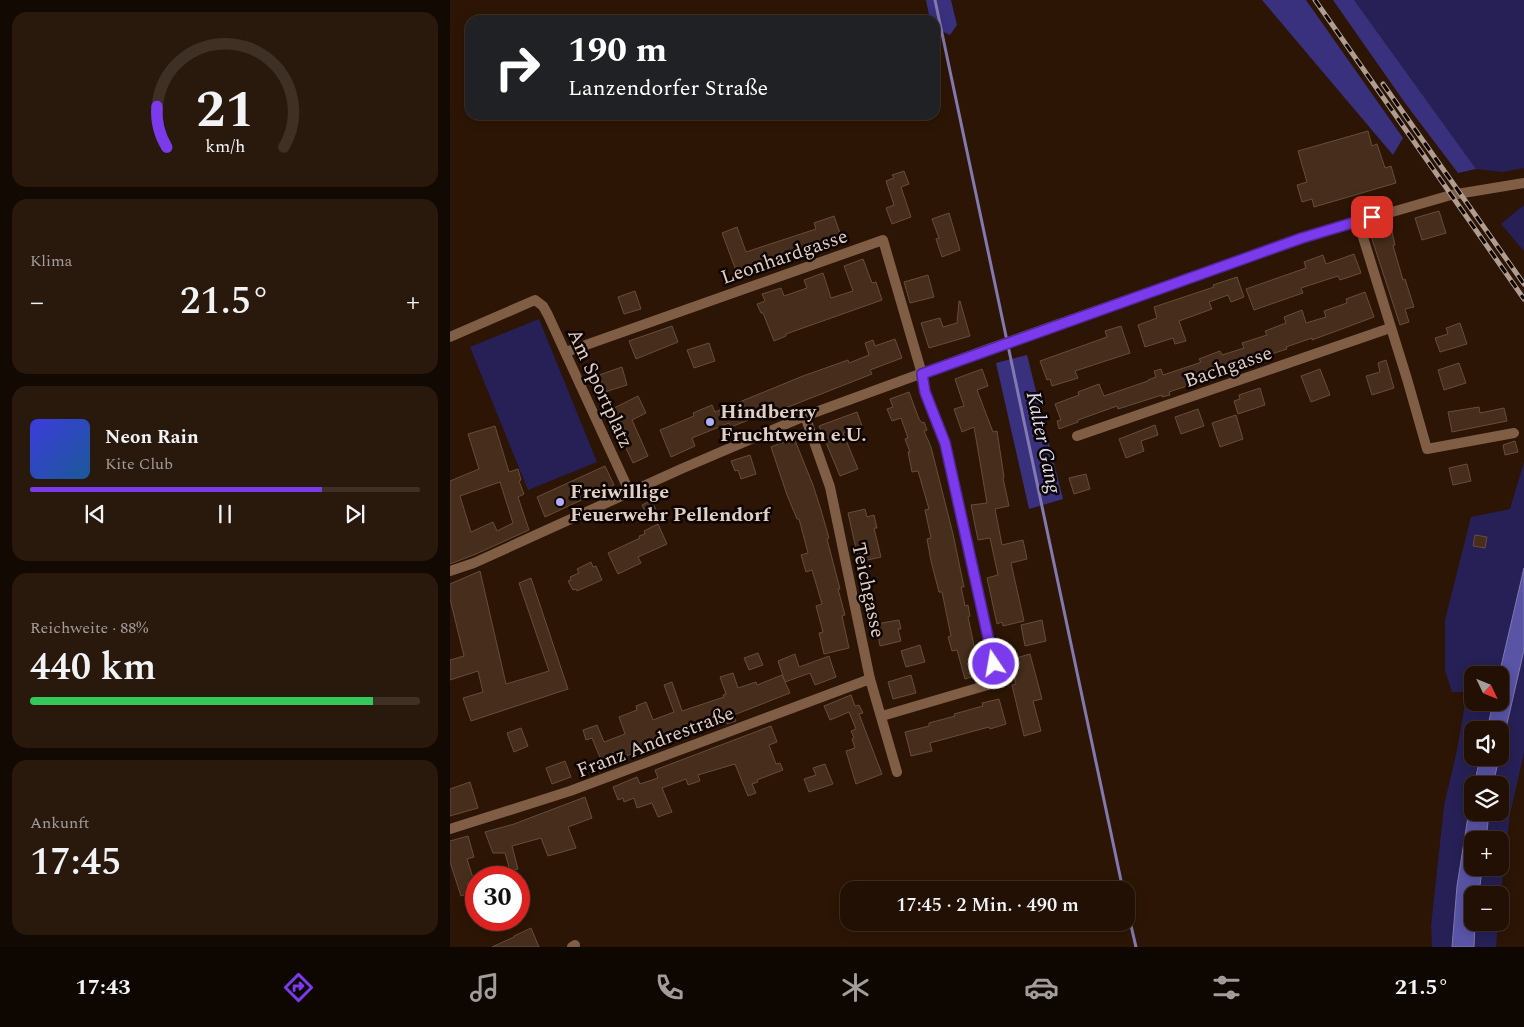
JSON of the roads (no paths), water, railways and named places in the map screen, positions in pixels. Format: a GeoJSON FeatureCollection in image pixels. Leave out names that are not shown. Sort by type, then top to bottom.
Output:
{"type":"FeatureCollection","features":[{"type":"Feature","properties":{"kind":"street"},"geometry":{"type":"LineString","coordinates":[[450,571],[474,563],[681,469],[805,416],[991,348],[1302,238],[1460,193],[1524,184]]}},
{"type":"Feature","properties":{"kind":"street"},"geometry":{"type":"LineString","coordinates":[[1358,221],[1427,449],[1514,433]]}},
{"type":"Feature","properties":{"kind":"street","name":"Leonhardgasse"},"geometry":{"type":"LineString","coordinates":[[566,352],[883,240],[922,374]]}},
{"type":"Feature","properties":{"kind":"street","name":"Am Sportplatz"},"geometry":{"type":"LineString","coordinates":[[450,337],[535,300],[543,306],[630,493]]}},
{"type":"Feature","properties":{"kind":"street","name":"Bachgasse"},"geometry":{"type":"LineString","coordinates":[[1076,436],[1390,328]]}},
{"type":"Feature","properties":{"kind":"street"},"geometry":{"type":"LineString","coordinates":[[882,716],[998,682],[945,443],[925,392],[922,374]]}},
{"type":"Feature","properties":{"kind":"street","name":"Teichgasse"},"geometry":{"type":"LineString","coordinates":[[805,416],[830,487],[870,679],[897,772]]}},
{"type":"Feature","properties":{"kind":"street","name":"Franz Andrestraße"},"geometry":{"type":"LineString","coordinates":[[450,829],[570,791],[870,679]]}},
{"type":"Feature","properties":{"kind":"waterway","name":"Kalter Gang"},"geometry":{"type":"LineString","coordinates":[[935,0],[938,15]]}},
{"type":"Feature","properties":{"kind":"waterway","name":"Kalter Gang"},"geometry":{"type":"LineString","coordinates":[[940,24],[1121,881]]}},
{"type":"Feature","properties":{"kind":"waterway","name":"Kalter Gang"},"geometry":{"type":"LineString","coordinates":[[1132,931],[1136,947]]}},
{"type":"Feature","properties":{"kind":"railway"},"geometry":{"type":"LineString","coordinates":[[1315,0],[1524,299]]}},
{"type":"Feature","properties":{"kind":"railway"},"geometry":{"type":"LineString","coordinates":[[1383,84],[1524,284]]}},
{"type":"Feature","properties":{"kind":"place","name":"Hindberry Fruchtwein e.U."},"geometry":{"type":"Point","coordinates":[710,422]}},
{"type":"Feature","properties":{"kind":"place","name":"Freiwillige Feuerwehr Pellendorf"},"geometry":{"type":"Point","coordinates":[560,502]}}]}
